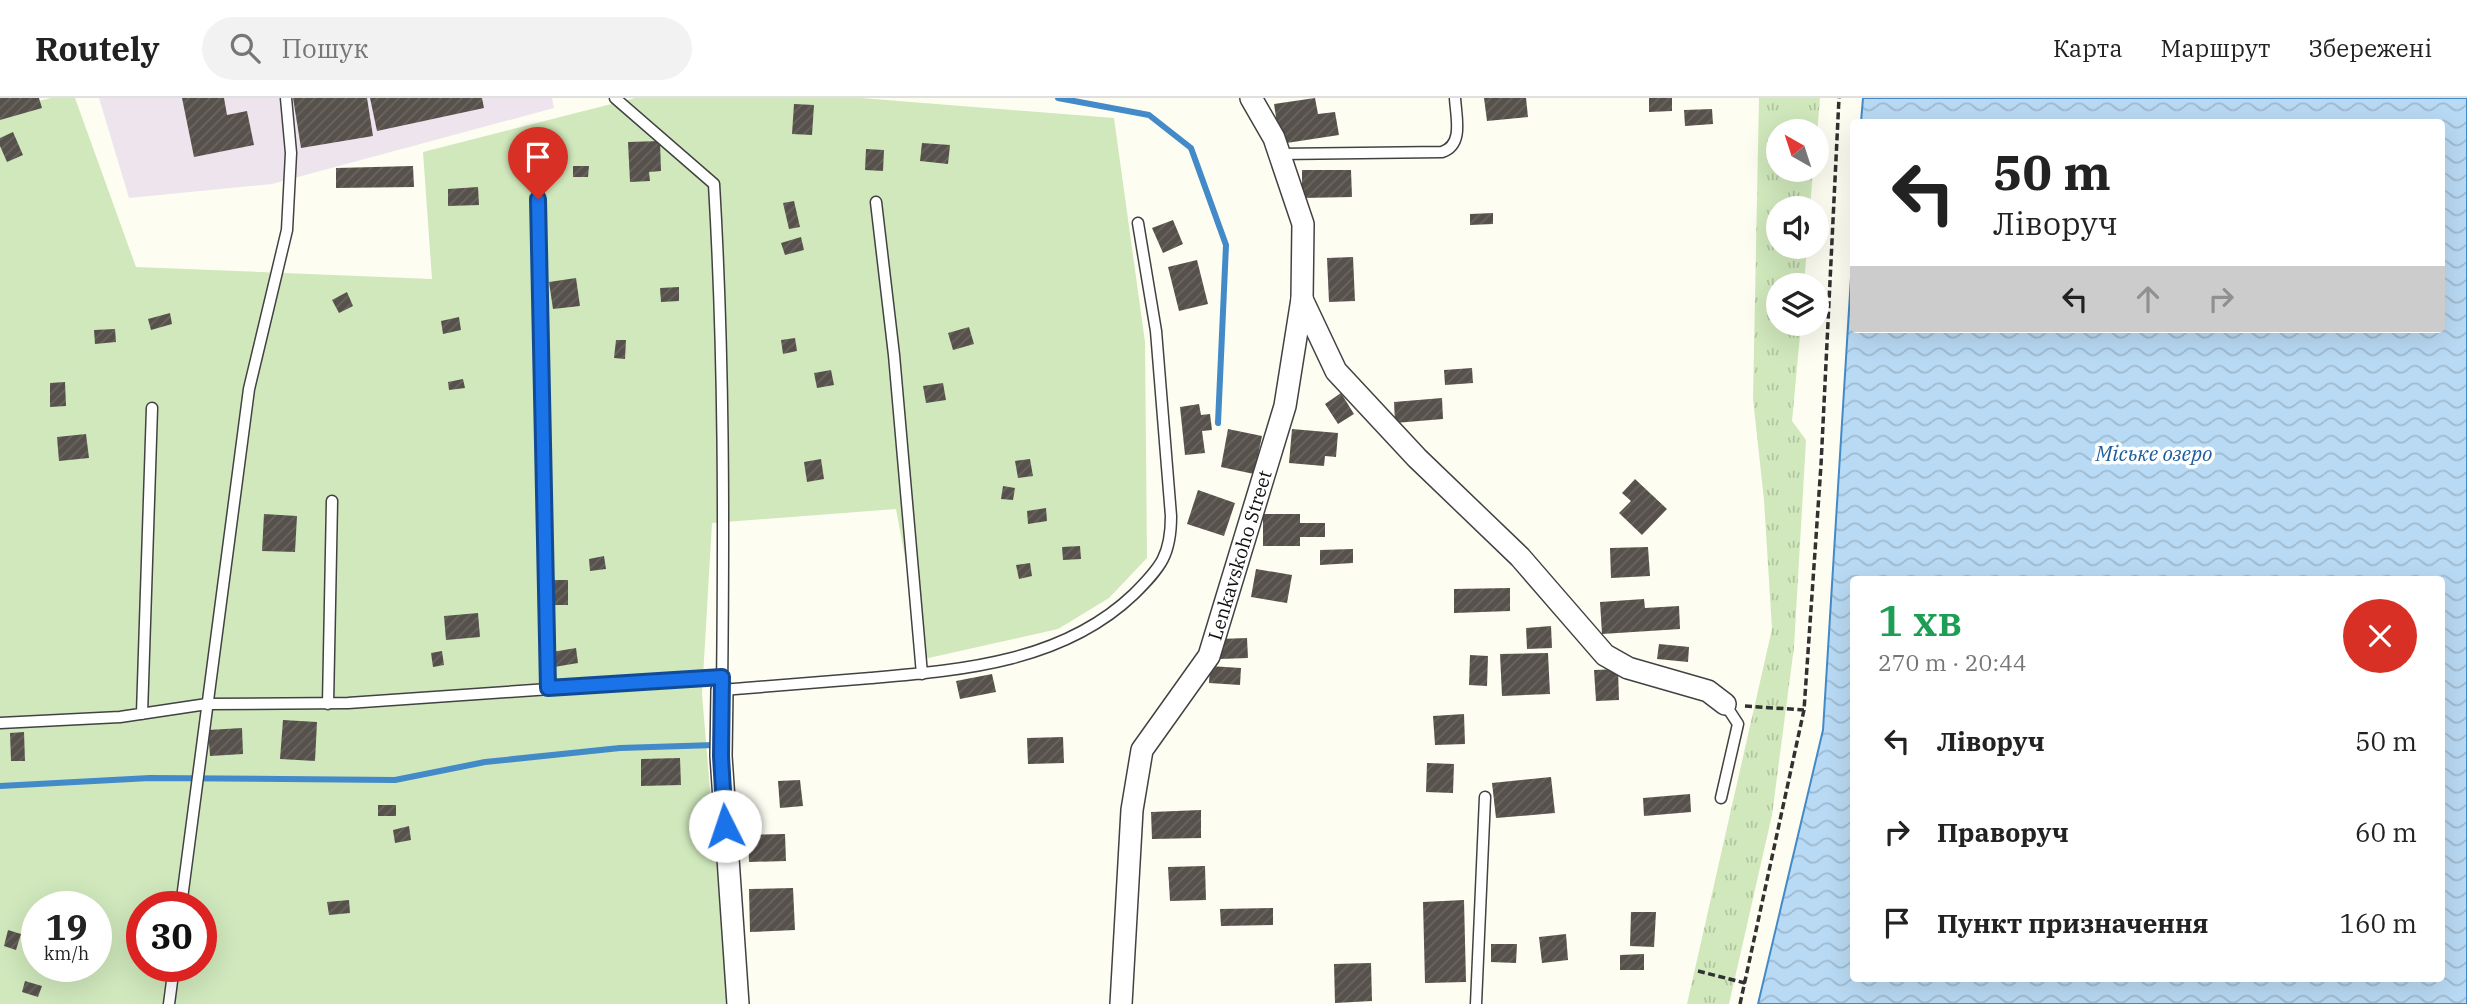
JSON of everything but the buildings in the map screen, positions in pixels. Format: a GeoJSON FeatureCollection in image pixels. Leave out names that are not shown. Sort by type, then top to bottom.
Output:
{"type":"FeatureCollection","features":[{"type":"Feature","properties":{"kind":"street","name":"Lenkavskoho Street"},"geometry":{"type":"LineString","coordinates":[[1121,1004],[1132,810],[1142,750],[1209,656],[1285,406],[1303,299],[1303,225],[1274,138],[1251,98]]}},
{"type":"Feature","properties":{"kind":"street"},"geometry":{"type":"LineString","coordinates":[[1303,299],[1336,371],[1418,458],[1520,557],[1605,655],[1628,668],[1708,691],[1725,704]]}},
{"type":"Feature","properties":{"kind":"street"},"geometry":{"type":"LineString","coordinates":[[722,684],[721,756],[738,1004]]}},
{"type":"Feature","properties":{"kind":"lane"},"geometry":{"type":"LineString","coordinates":[[183,891],[249,389],[287,230],[291,153],[286,98]]}},
{"type":"Feature","properties":{"kind":"lane"},"geometry":{"type":"LineString","coordinates":[[615,98],[714,184],[721,306],[724,560],[722,684]]}},
{"type":"Feature","properties":{"kind":"lane"},"geometry":{"type":"LineString","coordinates":[[1279,154],[1442,152],[1455,144],[1455,98]]}},
{"type":"Feature","properties":{"kind":"lane"},"geometry":{"type":"LineString","coordinates":[[538,173],[548,688]]}},
{"type":"Feature","properties":{"kind":"lane"},"geometry":{"type":"LineString","coordinates":[[876,202],[894,355],[922,674]]}},
{"type":"Feature","properties":{"kind":"lane"},"geometry":{"type":"LineString","coordinates":[[0,723],[120,718],[207,704],[328,704],[548,688],[722,684],[922,674],[1003,662],[1066,639],[1103,619],[1126,602],[1147,581],[1165,557],[1171,533],[1170,483],[1156,331],[1138,223]]}},
{"type":"Feature","properties":{"kind":"lane"},"geometry":{"type":"LineString","coordinates":[[142,714],[152,408]]}},
{"type":"Feature","properties":{"kind":"lane"},"geometry":{"type":"LineString","coordinates":[[328,704],[332,501]]}},
{"type":"Feature","properties":{"kind":"lane"},"geometry":{"type":"LineString","coordinates":[[1721,798],[1738,724],[1725,704]]}},
{"type":"Feature","properties":{"kind":"lane"},"geometry":{"type":"LineString","coordinates":[[1476,1004],[1485,797]]}},
{"type":"Feature","properties":{"kind":"lane"},"geometry":{"type":"LineString","coordinates":[[169,1004],[172,982]]}},
{"type":"Feature","properties":{"kind":"path"},"geometry":{"type":"LineString","coordinates":[[1740,1004],[1804,710],[1821,465],[1839,98]]}},
{"type":"Feature","properties":{"kind":"path"},"geometry":{"type":"LineString","coordinates":[[1725,704],[1804,710]]}},
{"type":"Feature","properties":{"kind":"path"},"geometry":{"type":"LineString","coordinates":[[1698,971],[1745,983]]}},
{"type":"Feature","properties":{"kind":"shaded area"},"geometry":{"type":"Polygon","coordinates":[[[99,98],[552,98],[554,108],[272,184],[129,198],[99,98]]]}},
{"type":"Feature","properties":{"kind":"green space"},"geometry":{"type":"Polygon","coordinates":[[[51,98],[75,98],[136,267],[432,279],[423,152],[635,98],[861,98],[1114,118],[1145,342],[1147,558],[1109,598],[1058,629],[924,659],[896,509],[712,523],[702,694],[728,1004],[0,1004],[0,110],[51,98]]]}},
{"type":"Feature","properties":{"kind":"green space"},"geometry":{"type":"Polygon","coordinates":[[[1759,98],[1820,98],[1818,119],[1766,119],[1766,182],[1812,182],[1811,196],[1766,196],[1766,259],[1806,259],[1805,273],[1766,273],[1766,336],[1800,336],[1792,421],[1806,440],[1794,647],[1772,815],[1729,1004],[1687,1004],[1772,629],[1764,500],[1753,399],[1759,98]]]}},
{"type":"Feature","properties":{"kind":"water","name":"Міське озеро"},"geometry":{"type":"Polygon","coordinates":[[[1863,98],[2467,98],[2467,1004],[1758,1004],[1823,730],[1850,294],[1850,333],[2445,333],[2445,119],[1861,119],[1863,98]]]}},
{"type":"Feature","properties":{"kind":"waterway"},"geometry":{"type":"LineString","coordinates":[[1058,98],[1149,115],[1191,148],[1226,245],[1218,423]]}},
{"type":"Feature","properties":{"kind":"waterway"},"geometry":{"type":"LineString","coordinates":[[0,786],[150,778],[395,780],[485,762],[620,748],[715,745]]}},
{"type":"Feature","properties":{"kind":"route"},"geometry":{"type":"LineString","coordinates":[[538,199],[548,688],[722,677],[721,756],[725,826]]}}]}
